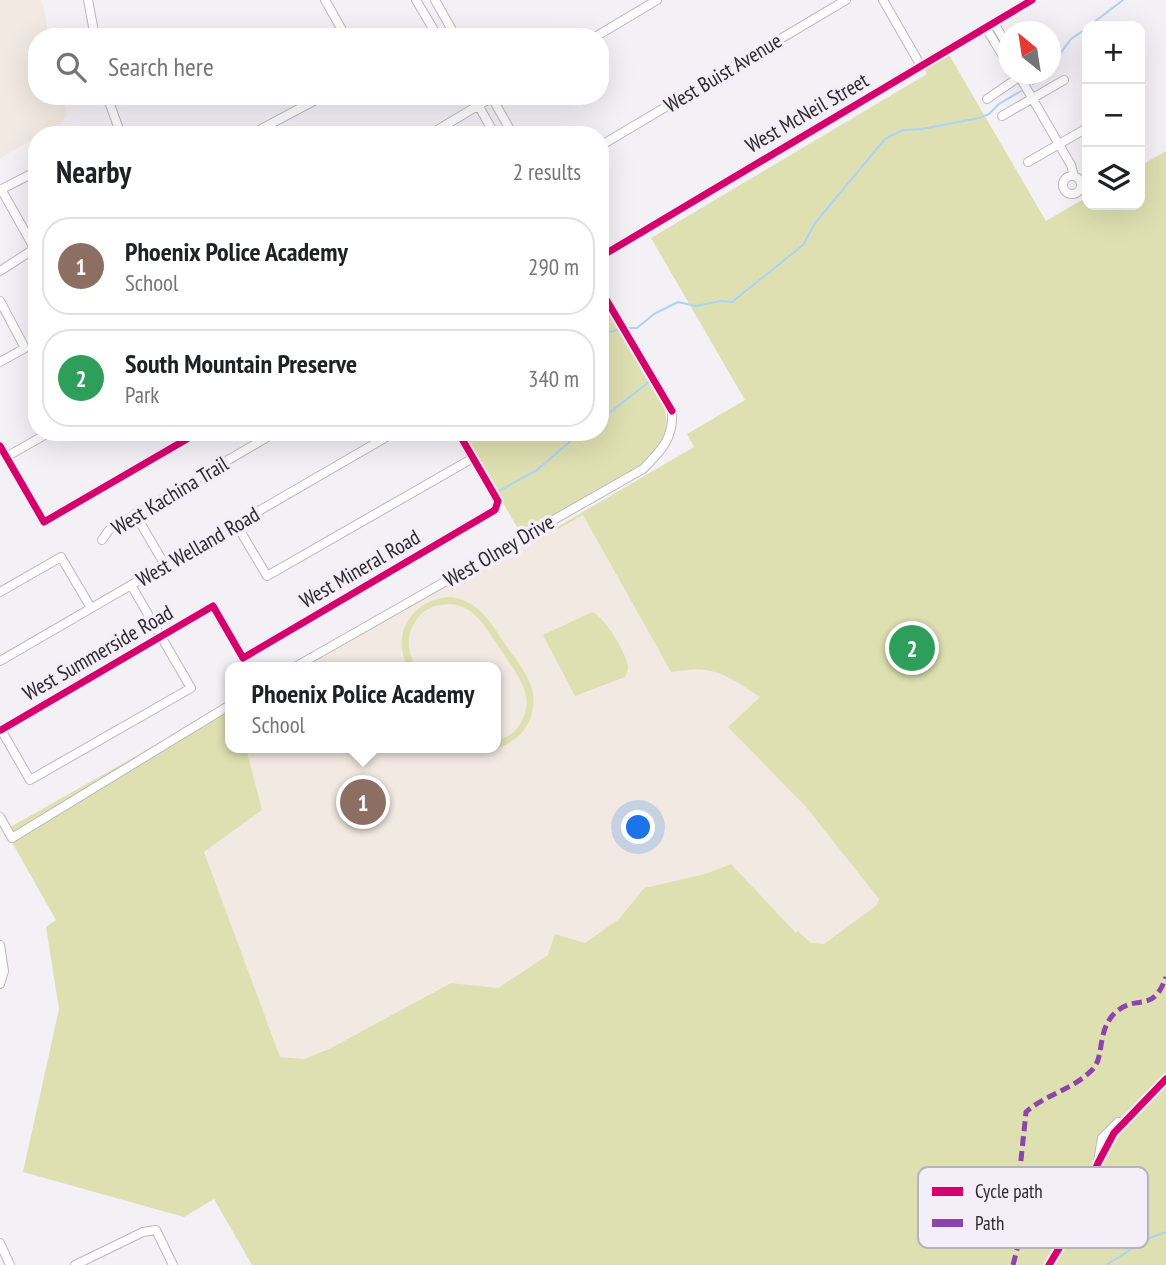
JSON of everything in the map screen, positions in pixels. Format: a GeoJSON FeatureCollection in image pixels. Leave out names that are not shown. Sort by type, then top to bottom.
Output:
{"type":"FeatureCollection","features":[{"type":"Feature","properties":{"kind":"street"},"geometry":{"type":"LineString","coordinates":[[88,0],[93,28]]}},
{"type":"Feature","properties":{"kind":"street"},"geometry":{"type":"LineString","coordinates":[[325,0],[341,28]]}},
{"type":"Feature","properties":{"kind":"street"},"geometry":{"type":"LineString","coordinates":[[416,0],[433,28]]}},
{"type":"Feature","properties":{"kind":"street"},"geometry":{"type":"LineString","coordinates":[[435,0],[451,28]]}},
{"type":"Feature","properties":{"kind":"street"},"geometry":{"type":"LineString","coordinates":[[609,29],[657,0]]}},
{"type":"Feature","properties":{"kind":"street","name":"West Buist Avenue"},"geometry":{"type":"LineString","coordinates":[[609,141],[846,0]]}},
{"type":"Feature","properties":{"kind":"street"},"geometry":{"type":"LineString","coordinates":[[883,0],[921,66]]}},
{"type":"Feature","properties":{"kind":"street","name":"West McNeil Street"},"geometry":{"type":"LineString","coordinates":[[609,252],[1032,0]]}},
{"type":"Feature","properties":{"kind":"street"},"geometry":{"type":"LineString","coordinates":[[990,25],[998,35]]}},
{"type":"Feature","properties":{"kind":"street"},"geometry":{"type":"LineString","coordinates":[[990,25],[998,42]]}},
{"type":"Feature","properties":{"kind":"street"},"geometry":{"type":"LineString","coordinates":[[1002,116],[1064,80]]}},
{"type":"Feature","properties":{"kind":"street"},"geometry":{"type":"LineString","coordinates":[[987,99],[1008,84]]}},
{"type":"Feature","properties":{"kind":"street"},"geometry":{"type":"LineString","coordinates":[[1025,84],[1072,165],[1074,176],[1082,184]]}},
{"type":"Feature","properties":{"kind":"street"},"geometry":{"type":"LineString","coordinates":[[110,105],[118,126]]}},
{"type":"Feature","properties":{"kind":"street"},"geometry":{"type":"LineString","coordinates":[[267,126],[306,105]]}},
{"type":"Feature","properties":{"kind":"street"},"geometry":{"type":"LineString","coordinates":[[496,105],[508,126]]}},
{"type":"Feature","properties":{"kind":"street"},"geometry":{"type":"LineString","coordinates":[[444,126],[478,106],[490,126]]}},
{"type":"Feature","properties":{"kind":"street"},"geometry":{"type":"LineString","coordinates":[[1028,162],[1082,131]]}},
{"type":"Feature","properties":{"kind":"street"},"geometry":{"type":"LineString","coordinates":[[28,176],[1,190],[28,237]]}},
{"type":"Feature","properties":{"kind":"street"},"geometry":{"type":"LineString","coordinates":[[1074,176],[1065,180],[1065,190],[1074,193],[1082,188]]}},
{"type":"Feature","properties":{"kind":"street"},"geometry":{"type":"LineString","coordinates":[[0,271],[28,255]]}},
{"type":"Feature","properties":{"kind":"street"},"geometry":{"type":"LineString","coordinates":[[0,301],[25,348],[0,362]]}},
{"type":"Feature","properties":{"kind":"street","name":"West Olney Drive"},"geometry":{"type":"LineString","coordinates":[[304,662],[643,469],[667,445],[673,426],[672,411],[609,304]]}},
{"type":"Feature","properties":{"kind":"street"},"geometry":{"type":"LineString","coordinates":[[6,457],[34,441]]}},
{"type":"Feature","properties":{"kind":"street"},"geometry":{"type":"LineString","coordinates":[[0,446],[44,522],[184,441]]}},
{"type":"Feature","properties":{"kind":"street","name":"West Kachina Trail"},"geometry":{"type":"LineString","coordinates":[[102,540],[109,530],[261,441]]}},
{"type":"Feature","properties":{"kind":"street","name":"West Welland Road"},"geometry":{"type":"LineString","coordinates":[[0,661],[379,441]]}},
{"type":"Feature","properties":{"kind":"street"},"geometry":{"type":"LineString","coordinates":[[236,524],[267,576],[473,458],[463,441]]}},
{"type":"Feature","properties":{"kind":"street","name":"West Mineral Road"},"geometry":{"type":"LineString","coordinates":[[213,606],[243,658],[495,510],[498,500],[473,458]]}},
{"type":"Feature","properties":{"kind":"street"},"geometry":{"type":"LineString","coordinates":[[135,514],[165,565]]}},
{"type":"Feature","properties":{"kind":"street"},"geometry":{"type":"LineString","coordinates":[[0,592],[61,557],[91,608]]}},
{"type":"Feature","properties":{"kind":"street"},"geometry":{"type":"LineString","coordinates":[[1,729],[30,780],[191,688],[131,585]]}},
{"type":"Feature","properties":{"kind":"street","name":"West Summerside Road"},"geometry":{"type":"LineString","coordinates":[[1,729],[213,606]]}},
{"type":"Feature","properties":{"kind":"street"},"geometry":{"type":"LineString","coordinates":[[0,817],[7,835],[225,708]]}},
{"type":"Feature","properties":{"kind":"street"},"geometry":{"type":"LineString","coordinates":[[0,945],[4,971],[1,983]]}},
{"type":"Feature","properties":{"kind":"street"},"geometry":{"type":"LineString","coordinates":[[1096,1167],[1114,1133],[1166,1079]]}},
{"type":"Feature","properties":{"kind":"street"},"geometry":{"type":"LineString","coordinates":[[75,1265],[144,1232],[156,1230],[173,1265]]}},
{"type":"Feature","properties":{"kind":"street"},"geometry":{"type":"LineString","coordinates":[[0,1243],[10,1265]]}},
{"type":"Feature","properties":{"kind":"street"},"geometry":{"type":"LineString","coordinates":[[1049,1265],[1059,1248]]}},
{"type":"Feature","properties":{"kind":"shaded area"},"geometry":{"type":"Polygon","coordinates":[[[0,0],[42,0],[47,28],[28,28],[28,105],[65,105],[67,115],[59,126],[28,126],[28,142],[0,158],[0,0]]]}},
{"type":"Feature","properties":{"kind":"shaded area"},"geometry":{"type":"Polygon","coordinates":[[[583,515],[671,672],[691,669],[724,673],[760,697],[728,727],[806,807],[882,903],[817,955],[731,864],[705,874],[644,888],[619,919],[585,943],[548,955],[498,988],[451,983],[329,1049],[304,1059],[279,1057],[204,852],[262,810],[247,753],[501,753],[501,662],[311,662],[520,541],[524,548],[583,515]]]}},
{"type":"Feature","properties":{"kind":"green space"},"geometry":{"type":"Polygon","coordinates":[[[948,53],[1046,221],[1082,200],[1082,210],[1145,210],[1145,163],[1166,151],[1166,1265],[252,1265],[214,1199],[184,1217],[23,1172],[59,1009],[46,927],[56,920],[5,830],[225,706],[225,753],[247,753],[262,810],[204,852],[280,1057],[304,1059],[329,1049],[451,983],[498,988],[548,955],[555,934],[585,943],[619,919],[644,888],[705,874],[731,864],[796,933],[798,931],[811,943],[824,944],[877,905],[879,899],[806,807],[728,727],[760,697],[719,673],[698,669],[671,672],[583,515],[524,548],[520,542],[521,539],[528,544],[694,447],[687,434],[745,400],[651,238],[927,74],[923,67],[948,53]]]}},
{"type":"Feature","properties":{"kind":"green space"},"geometry":{"type":"Polygon","coordinates":[[[609,313],[664,407],[666,424],[663,439],[643,464],[521,534],[467,441],[609,441],[609,313]]]}},
{"type":"Feature","properties":{"kind":"green space"},"geometry":{"type":"Polygon","coordinates":[[[452,597],[478,609],[491,623],[528,678],[534,699],[531,718],[521,734],[505,745],[501,746],[501,739],[517,729],[525,712],[525,694],[522,684],[490,633],[470,611],[452,604],[423,612],[410,633],[410,651],[414,662],[406,662],[402,642],[409,619],[427,603],[452,597]]]}},
{"type":"Feature","properties":{"kind":"green space"},"geometry":{"type":"Polygon","coordinates":[[[592,612],[614,635],[628,670],[625,677],[575,696],[543,635],[592,612]]]}},
{"type":"Feature","properties":{"kind":"waterway"},"geometry":{"type":"LineString","coordinates":[[1096,21],[1123,0]]}},
{"type":"Feature","properties":{"kind":"waterway"},"geometry":{"type":"LineString","coordinates":[[1061,52],[1071,39],[1082,31]]}},
{"type":"Feature","properties":{"kind":"waterway"},"geometry":{"type":"LineString","coordinates":[[626,328],[637,328],[654,314],[678,302],[696,306],[721,301],[732,302],[803,245],[815,223],[885,139],[903,130],[979,118],[1021,91]]}},
{"type":"Feature","properties":{"kind":"waterway"},"geometry":{"type":"LineString","coordinates":[[609,332],[620,329]]}},
{"type":"Feature","properties":{"kind":"waterway"},"geometry":{"type":"LineString","coordinates":[[609,413],[649,382]]}},
{"type":"Feature","properties":{"kind":"waterway"},"geometry":{"type":"LineString","coordinates":[[497,492],[537,470],[571,441]]}},
{"type":"Feature","properties":{"kind":"waterway"},"geometry":{"type":"LineString","coordinates":[[1148,1239],[1166,1232]]}},
{"type":"Feature","properties":{"kind":"waterway"},"geometry":{"type":"LineString","coordinates":[[1106,1265],[1133,1248]]}},
{"type":"Feature","properties":{"kind":"marked path"},"geometry":{"type":"LineString","coordinates":[[1020,1167],[1026,1112],[1077,1082],[1093,1069],[1097,1064],[1103,1034],[1110,1018],[1125,1006],[1145,1002],[1156,996],[1166,977]]}},
{"type":"Feature","properties":{"kind":"marked path"},"geometry":{"type":"LineString","coordinates":[[1013,1265],[1017,1248]]}},
{"type":"Feature","properties":{"kind":"cycle path"},"geometry":{"type":"LineString","coordinates":[[609,252],[1032,0]]}},
{"type":"Feature","properties":{"kind":"cycle path"},"geometry":{"type":"LineString","coordinates":[[609,304],[672,411]]}},
{"type":"Feature","properties":{"kind":"cycle path"},"geometry":{"type":"LineString","coordinates":[[0,446],[44,522],[184,441]]}},
{"type":"Feature","properties":{"kind":"cycle path"},"geometry":{"type":"LineString","coordinates":[[1,730],[213,606],[243,658],[495,510],[498,501],[463,441]]}},
{"type":"Feature","properties":{"kind":"cycle path"},"geometry":{"type":"LineString","coordinates":[[1096,1167],[1114,1133],[1166,1079]]}},
{"type":"Feature","properties":{"kind":"cycle path"},"geometry":{"type":"LineString","coordinates":[[1049,1265],[1059,1248]]}},
{"type":"Feature","properties":{"kind":"place","name":"South Mountain Preserve"},"geometry":{"type":"Point","coordinates":[912,648]}},
{"type":"Feature","properties":{"kind":"place","name":"Phoenix Police Academy"},"geometry":{"type":"Point","coordinates":[363,802]}}]}
